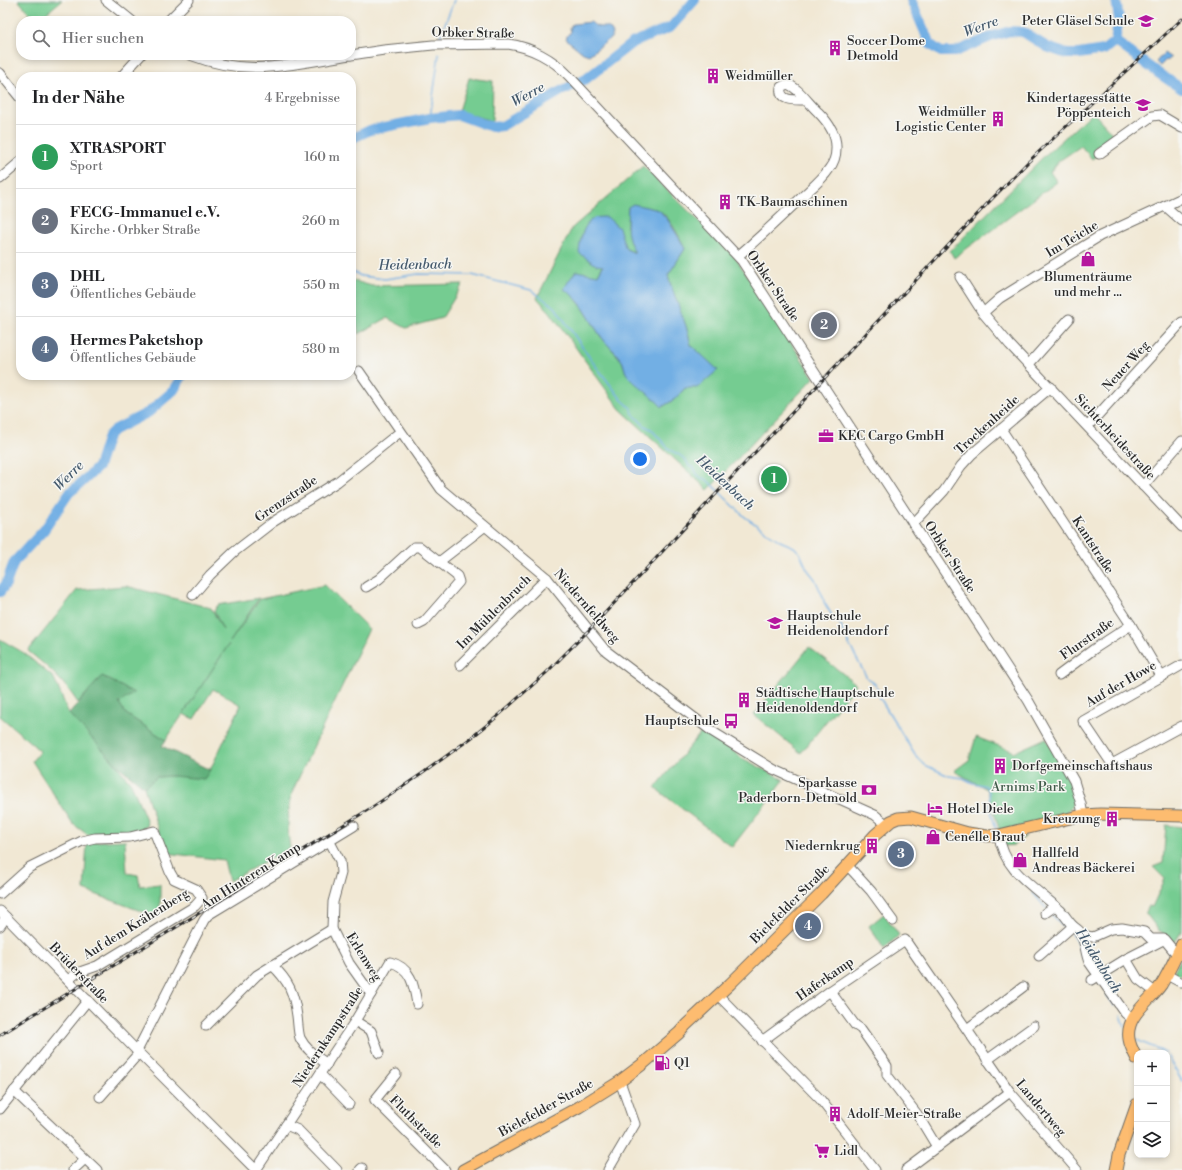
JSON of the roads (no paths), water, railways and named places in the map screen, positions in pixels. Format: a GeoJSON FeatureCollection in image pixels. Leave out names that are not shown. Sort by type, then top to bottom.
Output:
{"type":"FeatureCollection","features":[{"type":"Feature","properties":{"kind":"main road","name":"Bielefelder Straße"},"geometry":{"type":"LineString","coordinates":[[463,1170],[572,1111],[619,1082],[674,1038],[821,894],[886,824],[894,819],[911,817],[987,836],[999,835],[1083,815],[1182,816]]}},
{"type":"Feature","properties":{"kind":"main road"},"geometry":{"type":"LineString","coordinates":[[1134,1052],[1129,1041],[1130,1028],[1137,1012],[1155,992],[1167,975],[1180,948]]}},
{"type":"Feature","properties":{"kind":"main road"},"geometry":{"type":"LineString","coordinates":[[1116,1170],[1119,1155],[1134,1112]]}},
{"type":"Feature","properties":{"kind":"street"},"geometry":{"type":"LineString","coordinates":[[106,0],[126,16]]}},
{"type":"Feature","properties":{"kind":"street"},"geometry":{"type":"LineString","coordinates":[[173,16],[189,0]]}},
{"type":"Feature","properties":{"kind":"street","name":"Orbker Straße"},"geometry":{"type":"LineString","coordinates":[[356,54],[433,45],[516,45],[540,54],[556,64],[582,89],[742,261],[1031,705],[1074,782],[1083,815]]}},
{"type":"Feature","properties":{"kind":"street"},"geometry":{"type":"LineString","coordinates":[[126,72],[136,60]]}},
{"type":"Feature","properties":{"kind":"street","name":"Orbker Straße"},"geometry":{"type":"LineString","coordinates":[[203,60],[230,66],[261,68],[294,65],[322,60]]}},
{"type":"Feature","properties":{"kind":"street"},"geometry":{"type":"LineString","coordinates":[[0,73],[16,93]]}},
{"type":"Feature","properties":{"kind":"street"},"geometry":{"type":"LineString","coordinates":[[738,256],[759,238],[817,182],[829,170],[833,162],[836,144],[832,130],[825,119],[806,100]]}},
{"type":"Feature","properties":{"kind":"street"},"geometry":{"type":"LineString","coordinates":[[1099,154],[1152,116],[1160,115],[1182,128]]}},
{"type":"Feature","properties":{"kind":"street"},"geometry":{"type":"LineString","coordinates":[[0,179],[16,165]]}},
{"type":"Feature","properties":{"kind":"street","name":"Im Teiche"},"geometry":{"type":"LineString","coordinates":[[983,313],[1000,298],[1100,236],[1182,198]]}},
{"type":"Feature","properties":{"kind":"street"},"geometry":{"type":"LineString","coordinates":[[1165,206],[1182,221]]}},
{"type":"Feature","properties":{"kind":"street","name":"Sichterheidestraße"},"geometry":{"type":"LineString","coordinates":[[960,277],[983,313],[1182,527]]}},
{"type":"Feature","properties":{"kind":"street"},"geometry":{"type":"LineString","coordinates":[[1029,364],[1069,319]]}},
{"type":"Feature","properties":{"kind":"street","name":"Neuer Weg"},"geometry":{"type":"LineString","coordinates":[[1088,426],[1182,322]]}},
{"type":"Feature","properties":{"kind":"street","name":"Niedernfeldweg"},"geometry":{"type":"LineString","coordinates":[[359,371],[441,489],[484,527],[547,578],[605,650],[710,731],[773,769],[876,815],[886,824]]}},
{"type":"Feature","properties":{"kind":"street","name":"Trockenheide"},"geometry":{"type":"LineString","coordinates":[[913,524],[944,491],[961,466],[972,454],[1051,387]]}},
{"type":"Feature","properties":{"kind":"street","name":"Kantstraße"},"geometry":{"type":"LineString","coordinates":[[1001,429],[1131,625],[1161,676]]}},
{"type":"Feature","properties":{"kind":"street","name":"Grenzstraße"},"geometry":{"type":"LineString","coordinates":[[193,595],[210,575],[234,552],[274,522],[337,482],[400,432]]}},
{"type":"Feature","properties":{"kind":"street"},"geometry":{"type":"LineString","coordinates":[[1143,486],[1182,441]]}},
{"type":"Feature","properties":{"kind":"street"},"geometry":{"type":"LineString","coordinates":[[439,562],[484,527]]}},
{"type":"Feature","properties":{"kind":"street"},"geometry":{"type":"LineString","coordinates":[[366,587],[379,579],[414,547],[420,548],[457,576],[458,582],[424,622],[418,625]]}},
{"type":"Feature","properties":{"kind":"street","name":"Im Mühlenbruch"},"geometry":{"type":"LineString","coordinates":[[460,665],[547,578]]}},
{"type":"Feature","properties":{"kind":"street","name":"Flurstraße"},"geometry":{"type":"LineString","coordinates":[[1059,676],[1094,649],[1131,625]]}},
{"type":"Feature","properties":{"kind":"street","name":"Auf der Howe"},"geometry":{"type":"LineString","coordinates":[[1182,665],[1084,721],[1112,764],[1182,726]]}},
{"type":"Feature","properties":{"kind":"street","name":"Am Hinteren Kamp"},"geometry":{"type":"LineString","coordinates":[[138,1052],[204,920],[208,916],[354,826]]}},
{"type":"Feature","properties":{"kind":"street","name":"Auf dem Krähenberg"},"geometry":{"type":"LineString","coordinates":[[0,894],[30,867],[82,840],[130,837],[154,831],[174,879],[196,889],[202,898],[194,906],[97,966],[77,973],[68,980]]}},
{"type":"Feature","properties":{"kind":"street"},"geometry":{"type":"LineString","coordinates":[[999,835],[1004,854],[1024,884],[1049,910],[1064,914],[1069,929]]}},
{"type":"Feature","properties":{"kind":"street","name":"Erlenweg"},"geometry":{"type":"LineString","coordinates":[[330,842],[340,861],[341,873],[333,902],[332,929],[349,963],[371,994]]}},
{"type":"Feature","properties":{"kind":"street"},"geometry":{"type":"LineString","coordinates":[[848,866],[871,891],[893,921]]}},
{"type":"Feature","properties":{"kind":"street"},"geometry":{"type":"LineString","coordinates":[[0,926],[3,914]]}},
{"type":"Feature","properties":{"kind":"street","name":"Brüderstraße"},"geometry":{"type":"LineString","coordinates":[[3,914],[256,1170]]}},
{"type":"Feature","properties":{"kind":"street"},"geometry":{"type":"LineString","coordinates":[[1081,935],[1094,937],[1111,930],[1122,928],[1144,932],[1151,938],[1164,939],[1173,950],[1180,948]]}},
{"type":"Feature","properties":{"kind":"street"},"geometry":{"type":"LineString","coordinates":[[206,1026],[257,974],[332,929]]}},
{"type":"Feature","properties":{"kind":"street"},"geometry":{"type":"LineString","coordinates":[[1069,929],[1080,932],[1085,953],[1096,978],[1126,1013],[1130,1028]]}},
{"type":"Feature","properties":{"kind":"street"},"geometry":{"type":"LineString","coordinates":[[1039,956],[1069,929]]}},
{"type":"Feature","properties":{"kind":"street"},"geometry":{"type":"LineString","coordinates":[[1096,978],[1164,939]]}},
{"type":"Feature","properties":{"kind":"street","name":"Haferkamp"},"geometry":{"type":"LineString","coordinates":[[762,1041],[830,991],[905,940]]}},
{"type":"Feature","properties":{"kind":"street","name":"Landertweg"},"geometry":{"type":"LineString","coordinates":[[905,940],[1010,1092],[1077,1170]]}},
{"type":"Feature","properties":{"kind":"street"},"geometry":{"type":"LineString","coordinates":[[1126,960],[1138,979],[1155,992]]}},
{"type":"Feature","properties":{"kind":"street","name":"Niedernkampstraße"},"geometry":{"type":"LineString","coordinates":[[256,1170],[327,1064],[390,962],[396,964],[409,974],[414,987],[417,1004]]}},
{"type":"Feature","properties":{"kind":"street"},"geometry":{"type":"LineString","coordinates":[[272,965],[282,974],[291,988],[296,1003],[300,1036],[311,1052],[327,1064]]}},
{"type":"Feature","properties":{"kind":"street"},"geometry":{"type":"LineString","coordinates":[[1167,975],[1182,982]]}},
{"type":"Feature","properties":{"kind":"street"},"geometry":{"type":"LineString","coordinates":[[967,1029],[1023,987]]}},
{"type":"Feature","properties":{"kind":"street"},"geometry":{"type":"LineString","coordinates":[[830,991],[855,1025],[861,1029],[883,1060],[887,1066],[887,1075],[917,1114],[937,1147]]}},
{"type":"Feature","properties":{"kind":"street"},"geometry":{"type":"LineString","coordinates":[[718,995],[820,1099],[875,1170]]}},
{"type":"Feature","properties":{"kind":"street"},"geometry":{"type":"LineString","coordinates":[[0,1109],[88,1000]]}},
{"type":"Feature","properties":{"kind":"street"},"geometry":{"type":"LineString","coordinates":[[355,1020],[371,1031],[379,1053]]}},
{"type":"Feature","properties":{"kind":"street"},"geometry":{"type":"LineString","coordinates":[[988,1060],[1034,1026]]}},
{"type":"Feature","properties":{"kind":"street"},"geometry":{"type":"LineString","coordinates":[[100,1097],[138,1052]]}},
{"type":"Feature","properties":{"kind":"street"},"geometry":{"type":"LineString","coordinates":[[320,1074],[349,1104]]}},
{"type":"Feature","properties":{"kind":"street","name":"Fluthstraße"},"geometry":{"type":"LineString","coordinates":[[396,1074],[375,1100],[445,1170]]}},
{"type":"Feature","properties":{"kind":"street"},"geometry":{"type":"LineString","coordinates":[[608,1170],[635,1124],[619,1082]]}},
{"type":"Feature","properties":{"kind":"street"},"geometry":{"type":"LineString","coordinates":[[14,1091],[97,1170]]}},
{"type":"Feature","properties":{"kind":"street"},"geometry":{"type":"LineString","coordinates":[[906,1170],[1010,1092]]}},
{"type":"Feature","properties":{"kind":"street"},"geometry":{"type":"LineString","coordinates":[[286,1125],[298,1130],[337,1170]]}},
{"type":"Feature","properties":{"kind":"street"},"geometry":{"type":"LineString","coordinates":[[73,1170],[85,1159]]}},
{"type":"Feature","properties":{"kind":"water"},"geometry":{"type":"Polygon","coordinates":[[[591,22],[599,27],[608,27],[613,34],[611,38],[589,55],[583,53],[566,39],[571,32],[570,28],[573,24],[591,22]]]}},
{"type":"Feature","properties":{"kind":"water"},"geometry":{"type":"Polygon","coordinates":[[[1164,53],[1171,58],[1167,61],[1166,60],[1160,66],[1156,62],[1164,53]]]}},
{"type":"Feature","properties":{"kind":"water"},"geometry":{"type":"Polygon","coordinates":[[[633,204],[659,210],[668,220],[681,241],[685,249],[668,275],[669,280],[686,326],[691,345],[718,370],[697,388],[685,388],[675,399],[662,407],[629,377],[622,361],[602,339],[585,310],[570,293],[564,289],[576,271],[598,275],[603,266],[596,265],[579,253],[584,229],[594,218],[607,217],[619,228],[626,249],[635,253],[628,236],[627,226],[628,207],[633,204]]]}},
{"type":"Feature","properties":{"kind":"waterway"},"geometry":{"type":"LineString","coordinates":[[440,37],[454,0]]}},
{"type":"Feature","properties":{"kind":"waterway","name":"Werre"},"geometry":{"type":"LineString","coordinates":[[356,137],[370,130],[430,118],[459,115],[492,127],[502,126],[561,91],[586,79],[632,43],[671,27],[695,0]]}},
{"type":"Feature","properties":{"kind":"waterway","name":"Werre"},"geometry":{"type":"LineString","coordinates":[[911,0],[930,44],[941,52],[955,52],[993,36],[1010,31],[1023,32],[1047,47],[1067,54],[1079,54],[1104,50],[1115,41],[1119,19],[1116,0]]}},
{"type":"Feature","properties":{"kind":"waterway"},"geometry":{"type":"LineString","coordinates":[[1115,41],[1182,89]]}},
{"type":"Feature","properties":{"kind":"waterway"},"geometry":{"type":"LineString","coordinates":[[430,118],[439,54]]}},
{"type":"Feature","properties":{"kind":"waterway","name":"Heidenbach"},"geometry":{"type":"LineString","coordinates":[[356,274],[361,276],[385,279],[418,274],[472,275],[531,290],[555,307],[592,361],[622,400],[630,407],[634,415],[645,426],[651,429],[669,449],[686,460],[689,466],[694,468],[701,478],[706,479],[745,517],[780,541],[794,547],[800,553],[807,569],[815,579],[824,602],[834,619],[841,625],[844,635],[867,678],[875,684],[880,698],[915,755],[925,765],[949,776],[963,778],[973,783],[986,786],[989,793],[990,809],[996,829]]}},
{"type":"Feature","properties":{"kind":"waterway","name":"Werre"},"geometry":{"type":"LineString","coordinates":[[0,592],[6,584],[14,562],[44,530],[69,493],[98,467],[108,436],[114,430],[149,412],[174,390],[180,380]]}},
{"type":"Feature","properties":{"kind":"waterway","name":"Heidenbach"},"geometry":{"type":"LineString","coordinates":[[1033,893],[1046,908]]}},
{"type":"Feature","properties":{"kind":"waterway","name":"Heidenbach"},"geometry":{"type":"LineString","coordinates":[[1050,913],[1065,929]]}},
{"type":"Feature","properties":{"kind":"waterway","name":"Heidenbach"},"geometry":{"type":"LineString","coordinates":[[1071,934],[1084,960]]}},
{"type":"Feature","properties":{"kind":"waterway","name":"Heidenbach"},"geometry":{"type":"LineString","coordinates":[[1107,995],[1115,1006]]}},
{"type":"Feature","properties":{"kind":"waterway","name":"Heidenbach"},"geometry":{"type":"LineString","coordinates":[[1121,1015],[1125,1026]]}},
{"type":"Feature","properties":{"kind":"waterway","name":"Heidenbach"},"geometry":{"type":"LineString","coordinates":[[1133,1037],[1159,1050]]}},
{"type":"Feature","properties":{"kind":"waterway","name":"Heidenbach"},"geometry":{"type":"LineString","coordinates":[[1170,1061],[1182,1081]]}},
{"type":"Feature","properties":{"kind":"railway"},"geometry":{"type":"LineString","coordinates":[[0,1035],[371,808],[423,773],[498,716],[546,673],[589,630],[1028,162],[1182,19]]}},
{"type":"Feature","properties":{"kind":"place","name":"Peter Gläsel Schule"},"geometry":{"type":"Point","coordinates":[1146,21]}},
{"type":"Feature","properties":{"kind":"place","name":"Soccer Dome Detmold"},"geometry":{"type":"Point","coordinates":[835,48]}},
{"type":"Feature","properties":{"kind":"place","name":"Weidmüller"},"geometry":{"type":"Point","coordinates":[713,76]}},
{"type":"Feature","properties":{"kind":"place","name":"Kindertagesstätte Pöppenteich"},"geometry":{"type":"Point","coordinates":[1143,105]}},
{"type":"Feature","properties":{"kind":"place","name":"Weidmüller Logistic Center"},"geometry":{"type":"Point","coordinates":[998,119]}},
{"type":"Feature","properties":{"kind":"place","name":"TK-Baumaschinen"},"geometry":{"type":"Point","coordinates":[725,202]}},
{"type":"Feature","properties":{"kind":"place","name":"Blumenträume und mehr ..."},"geometry":{"type":"Point","coordinates":[1088,259]}},
{"type":"Feature","properties":{"kind":"place","name":"FECG-Immanuel e.V."},"geometry":{"type":"Point","coordinates":[824,325]}},
{"type":"Feature","properties":{"kind":"place","name":"KEC Cargo GmbH"},"geometry":{"type":"Point","coordinates":[826,436]}},
{"type":"Feature","properties":{"kind":"place","name":"XTRASPORT"},"geometry":{"type":"Point","coordinates":[774,479]}},
{"type":"Feature","properties":{"kind":"place","name":"Hauptschule Heidenoldendorf"},"geometry":{"type":"Point","coordinates":[775,623]}},
{"type":"Feature","properties":{"kind":"place","name":"Städtische Hauptschule Heidenoldendorf"},"geometry":{"type":"Point","coordinates":[744,700]}},
{"type":"Feature","properties":{"kind":"place","name":"Hauptschule"},"geometry":{"type":"Point","coordinates":[731,721]}},
{"type":"Feature","properties":{"kind":"place","name":"Dorfgemeinschaftshaus"},"geometry":{"type":"Point","coordinates":[1000,766]}},
{"type":"Feature","properties":{"kind":"place","name":"Sparkasse Paderborn-Detmold"},"geometry":{"type":"Point","coordinates":[869,790]}},
{"type":"Feature","properties":{"kind":"place","name":"Hotel Diele"},"geometry":{"type":"Point","coordinates":[935,809]}},
{"type":"Feature","properties":{"kind":"place","name":"Kreuzung"},"geometry":{"type":"Point","coordinates":[1112,819]}},
{"type":"Feature","properties":{"kind":"place","name":"Cenélle Braut"},"geometry":{"type":"Point","coordinates":[933,837]}},
{"type":"Feature","properties":{"kind":"place","name":"Niedernkrug"},"geometry":{"type":"Point","coordinates":[872,846]}},
{"type":"Feature","properties":{"kind":"place","name":"DHL"},"geometry":{"type":"Point","coordinates":[901,854]}},
{"type":"Feature","properties":{"kind":"place","name":"Hallfeld Andreas Bäckerei"},"geometry":{"type":"Point","coordinates":[1020,860]}},
{"type":"Feature","properties":{"kind":"place","name":"Hermes Paketshop"},"geometry":{"type":"Point","coordinates":[808,926]}},
{"type":"Feature","properties":{"kind":"place","name":"Q1"},"geometry":{"type":"Point","coordinates":[662,1063]}},
{"type":"Feature","properties":{"kind":"place","name":"Adolf-Meier-Straße"},"geometry":{"type":"Point","coordinates":[835,1114]}},
{"type":"Feature","properties":{"kind":"place","name":"Lidl"},"geometry":{"type":"Point","coordinates":[822,1151]}},
{"type":"Feature","properties":{"kind":"park label","name":"Arnims Park"},"geometry":{"type":"Point","coordinates":[1028,787]}}]}
